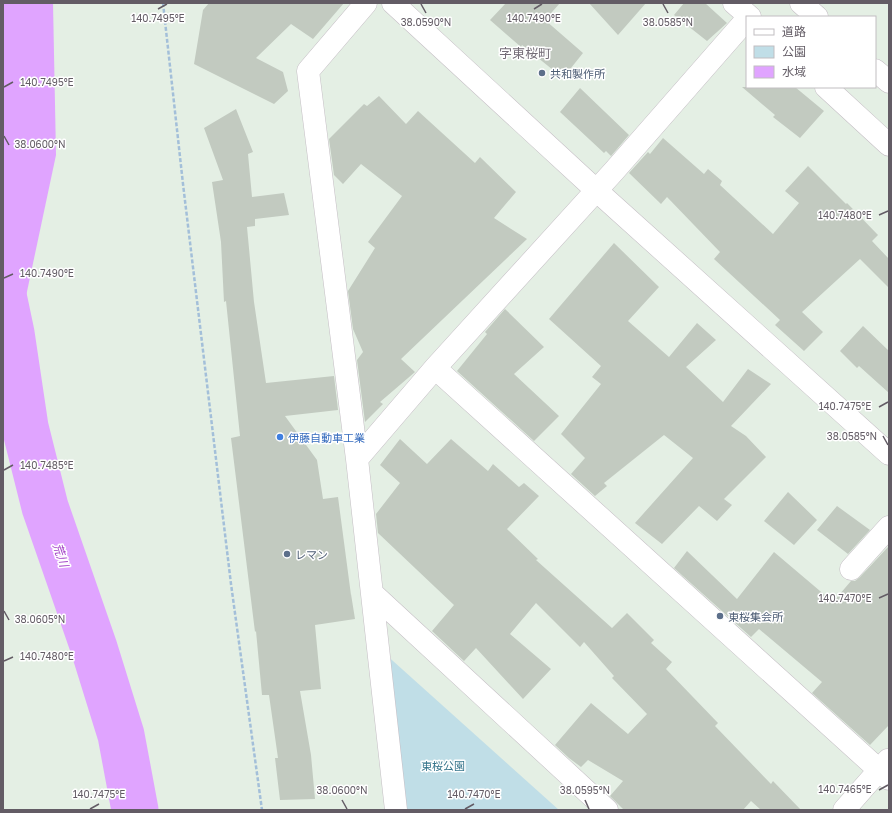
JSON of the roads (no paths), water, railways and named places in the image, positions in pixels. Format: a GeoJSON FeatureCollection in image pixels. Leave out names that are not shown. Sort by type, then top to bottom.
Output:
{"type":"FeatureCollection","features":[{"type":"Feature","properties":{"kind":"street"},"geometry":{"type":"LineString","coordinates":[[366,3],[308,71],[372,593],[396,810]]}},
{"type":"Feature","properties":{"kind":"street"},"geometry":{"type":"LineString","coordinates":[[393,3],[597,191],[889,454]]}},
{"type":"Feature","properties":{"kind":"street"},"geometry":{"type":"LineString","coordinates":[[801,3],[816,16]]}},
{"type":"Feature","properties":{"kind":"street"},"geometry":{"type":"LineString","coordinates":[[356,459],[435,368],[597,191],[748,12]]}},
{"type":"Feature","properties":{"kind":"street"},"geometry":{"type":"LineString","coordinates":[[876,71],[889,82]]}},
{"type":"Feature","properties":{"kind":"street"},"geometry":{"type":"LineString","coordinates":[[827,88],[889,145]]}},
{"type":"Feature","properties":{"kind":"street"},"geometry":{"type":"LineString","coordinates":[[435,368],[886,769],[844,810]]}},
{"type":"Feature","properties":{"kind":"street"},"geometry":{"type":"LineString","coordinates":[[851,569],[889,527]]}},
{"type":"Feature","properties":{"kind":"street"},"geometry":{"type":"LineString","coordinates":[[372,593],[607,810]]}},
{"type":"Feature","properties":{"kind":"water"},"geometry":{"type":"Polygon","coordinates":[[[3,3],[53,3],[56,155],[8,381],[3,358],[3,3]]]}},
{"type":"Feature","properties":{"kind":"waterway","name":"荒川"},"geometry":{"type":"LineString","coordinates":[[3,295],[11,333],[25,427],[45,507],[94,648],[121,735],[135,810]]}},
{"type":"Feature","properties":{"kind":"place","name":"共和製作所"},"geometry":{"type":"Point","coordinates":[542,73]}},
{"type":"Feature","properties":{"kind":"place","name":"伊藤自動車工業"},"geometry":{"type":"Point","coordinates":[280,437]}},
{"type":"Feature","properties":{"kind":"place","name":"レマン"},"geometry":{"type":"Point","coordinates":[287,554]}},
{"type":"Feature","properties":{"kind":"place","name":"東桜集会所"},"geometry":{"type":"Point","coordinates":[720,616]}},
{"type":"Feature","properties":{"kind":"district","name":"字東桜町"},"geometry":{"type":"Point","coordinates":[525,53]}},
{"type":"Feature","properties":{"kind":"park label","name":"東桜公園"},"geometry":{"type":"Point","coordinates":[443,765]}}]}
